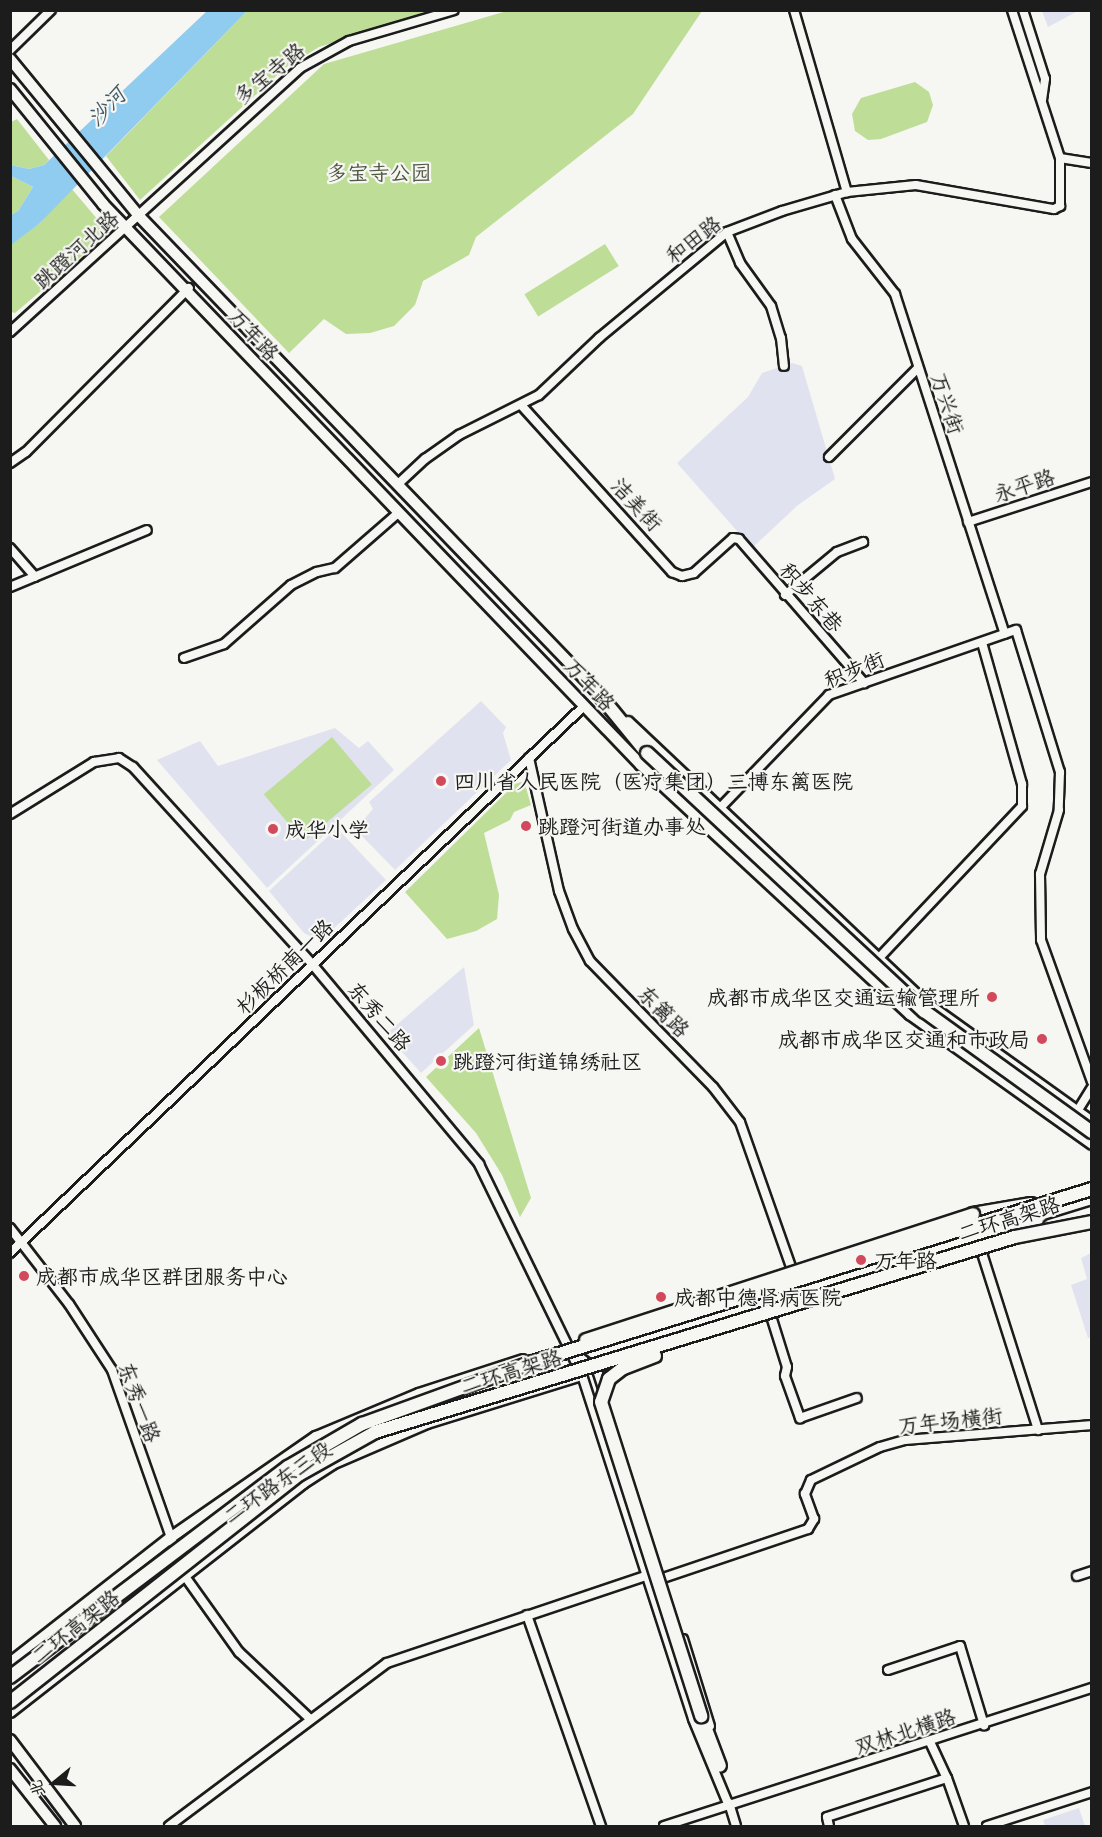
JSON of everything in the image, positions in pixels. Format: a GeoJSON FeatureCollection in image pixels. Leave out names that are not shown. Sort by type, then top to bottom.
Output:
{"type":"FeatureCollection","features":[{"type":"Feature","properties":{"kind":"highway"},"geometry":{"type":"LineString","coordinates":[[602,698],[647,753],[924,1011],[1092,1132]]}},
{"type":"Feature","properties":{"kind":"highway","name":"二环高架路"},"geometry":{"type":"LineString","coordinates":[[10,1677],[318,1449],[362,1424],[445,1391],[561,1350],[1092,1187]]}},
{"type":"Feature","properties":{"kind":"highway"},"geometry":{"type":"LineString","coordinates":[[561,1350],[601,1332],[973,1214],[1038,1202]]}},
{"type":"Feature","properties":{"kind":"highway","name":"二环高架路"},"geometry":{"type":"LineString","coordinates":[[10,1702],[300,1474],[353,1442],[1092,1214]]}},
{"type":"Feature","properties":{"kind":"highway"},"geometry":{"type":"LineString","coordinates":[[1015,1237],[1092,1222]]}},
{"type":"Feature","properties":{"kind":"highway"},"geometry":{"type":"LineString","coordinates":[[700,1335],[622,1368],[609,1379],[601,1402],[701,1716],[720,1766]]}},
{"type":"Feature","properties":{"kind":"main road","name":"万年路"},"geometry":{"type":"LineString","coordinates":[[10,59],[139,216],[602,698],[878,959],[960,1029],[1092,1122]]}},
{"type":"Feature","properties":{"kind":"main road","name":"万年路"},"geometry":{"type":"LineString","coordinates":[[10,89],[104,204],[583,706],[910,1014],[1092,1144]]}},
{"type":"Feature","properties":{"kind":"main road"},"geometry":{"type":"LineString","coordinates":[[827,938],[834,942],[842,940],[845,931],[840,923]]}},
{"type":"Feature","properties":{"kind":"main road","name":"二环路东三段"},"geometry":{"type":"LineString","coordinates":[[10,1663],[171,1538],[280,1460],[334,1427],[419,1394],[1092,1187]]}},
{"type":"Feature","properties":{"kind":"main road","name":"二环路东三段"},"geometry":{"type":"LineString","coordinates":[[10,1712],[303,1483],[350,1454],[427,1423],[1092,1214]]}},
{"type":"Feature","properties":{"kind":"main road"},"geometry":{"type":"LineString","coordinates":[[10,1740],[75,1827]]}},
{"type":"Feature","properties":{"kind":"main road"},"geometry":{"type":"LineString","coordinates":[[10,1769],[55,1827]]}},
{"type":"Feature","properties":{"kind":"street"},"geometry":{"type":"LineString","coordinates":[[10,50],[51,10]]}},
{"type":"Feature","properties":{"kind":"street","name":"多宝寺路"},"geometry":{"type":"LineString","coordinates":[[139,216],[237,122],[321,53],[454,10]]}},
{"type":"Feature","properties":{"kind":"street"},"geometry":{"type":"LineString","coordinates":[[794,10],[847,192]]}},
{"type":"Feature","properties":{"kind":"street"},"geometry":{"type":"LineString","coordinates":[[1012,10],[1060,158],[1092,163]]}},
{"type":"Feature","properties":{"kind":"street"},"geometry":{"type":"LineString","coordinates":[[1023,10],[1045,79],[1042,103]]}},
{"type":"Feature","properties":{"kind":"street","name":"和田路"},"geometry":{"type":"LineString","coordinates":[[398,484],[425,459],[459,435],[522,406],[727,232],[847,192],[916,185],[1054,209],[1062,201],[1060,158]]}},
{"type":"Feature","properties":{"kind":"street","name":"万兴街"},"geometry":{"type":"LineString","coordinates":[[835,195],[852,239],[895,294],[1005,634]]}},
{"type":"Feature","properties":{"kind":"street","name":"跳蹬河北路"},"geometry":{"type":"LineString","coordinates":[[10,332],[139,216]]}},
{"type":"Feature","properties":{"kind":"street"},"geometry":{"type":"LineString","coordinates":[[727,232],[740,263],[771,306],[781,338],[784,366]]}},
{"type":"Feature","properties":{"kind":"street"},"geometry":{"type":"LineString","coordinates":[[10,463],[26,452],[187,290]]}},
{"type":"Feature","properties":{"kind":"street"},"geometry":{"type":"LineString","coordinates":[[829,457],[918,368]]}},
{"type":"Feature","properties":{"kind":"street","name":"洁美街"},"geometry":{"type":"LineString","coordinates":[[522,406],[672,572],[682,576],[694,573],[733,538]]}},
{"type":"Feature","properties":{"kind":"street","name":"永平路"},"geometry":{"type":"LineString","coordinates":[[968,522],[1092,482]]}},
{"type":"Feature","properties":{"kind":"street"},"geometry":{"type":"LineString","coordinates":[[184,658],[224,645],[291,585],[317,572],[335,568],[399,513]]}},
{"type":"Feature","properties":{"kind":"street"},"geometry":{"type":"LineString","coordinates":[[11,585],[147,530]]}},
{"type":"Feature","properties":{"kind":"street","name":"积步东巷"},"geometry":{"type":"LineString","coordinates":[[733,538],[739,539],[785,595],[864,683]]}},
{"type":"Feature","properties":{"kind":"street"},"geometry":{"type":"LineString","coordinates":[[785,595],[837,552],[863,542]]}},
{"type":"Feature","properties":{"kind":"street"},"geometry":{"type":"LineString","coordinates":[[10,548],[35,577]]}},
{"type":"Feature","properties":{"kind":"street"},"geometry":{"type":"LineString","coordinates":[[1005,634],[1016,630],[1060,772],[1059,810],[1040,874],[1041,940],[1092,1082]]}},
{"type":"Feature","properties":{"kind":"street","name":"积步街"},"geometry":{"type":"LineString","coordinates":[[720,808],[829,695],[1005,634]]}},
{"type":"Feature","properties":{"kind":"street"},"geometry":{"type":"LineString","coordinates":[[878,959],[1022,806],[1022,784],[982,643]]}},
{"type":"Feature","properties":{"kind":"street","name":"杉板桥南一路"},"geometry":{"type":"LineString","coordinates":[[10,1253],[24,1243],[583,706]]}},
{"type":"Feature","properties":{"kind":"street","name":"东秀二路"},"geometry":{"type":"LineString","coordinates":[[10,814],[94,762],[107,758],[119,758],[133,767],[161,794],[312,964],[479,1164],[501,1201],[561,1350],[582,1375],[693,1719],[729,1806]]}},
{"type":"Feature","properties":{"kind":"street","name":"东篱路"},"geometry":{"type":"LineString","coordinates":[[529,758],[532,784],[559,891],[573,929],[590,961],[713,1087],[740,1122],[795,1279]]}},
{"type":"Feature","properties":{"kind":"street"},"geometry":{"type":"LineString","coordinates":[[1078,1110],[1092,1088]]}},
{"type":"Feature","properties":{"kind":"street","name":"东秀一路"},"geometry":{"type":"LineString","coordinates":[[10,1228],[24,1243],[112,1370],[184,1575],[239,1652],[310,1719]]}},
{"type":"Feature","properties":{"kind":"street"},"geometry":{"type":"LineString","coordinates":[[981,1250],[1038,1430]]}},
{"type":"Feature","properties":{"kind":"street"},"geometry":{"type":"LineString","coordinates":[[771,1316],[787,1367],[784,1376],[800,1418],[857,1398]]}},
{"type":"Feature","properties":{"kind":"street"},"geometry":{"type":"LineString","coordinates":[[561,1350],[597,1370],[707,1713],[736,1827]]}},
{"type":"Feature","properties":{"kind":"street","name":"万年场横街"},"geometry":{"type":"LineString","coordinates":[[663,1578],[808,1529],[813,1519],[805,1494],[811,1480],[880,1447],[905,1440],[1092,1425]]}},
{"type":"Feature","properties":{"kind":"street"},"geometry":{"type":"LineString","coordinates":[[1077,1576],[1092,1571]]}},
{"type":"Feature","properties":{"kind":"street"},"geometry":{"type":"LineString","coordinates":[[168,1827],[387,1663],[646,1576]]}},
{"type":"Feature","properties":{"kind":"street"},"geometry":{"type":"LineString","coordinates":[[527,1615],[601,1827]]}},
{"type":"Feature","properties":{"kind":"street"},"geometry":{"type":"LineString","coordinates":[[888,1670],[960,1646],[984,1725]]}},
{"type":"Feature","properties":{"kind":"street","name":"双林北横路"},"geometry":{"type":"LineString","coordinates":[[664,1827],[984,1725],[1092,1688]]}},
{"type":"Feature","properties":{"kind":"street"},"geometry":{"type":"LineString","coordinates":[[930,1742],[947,1778],[964,1827]]}},
{"type":"Feature","properties":{"kind":"street"},"geometry":{"type":"LineString","coordinates":[[830,1827],[827,1817],[947,1778]]}},
{"type":"Feature","properties":{"kind":"street"},"geometry":{"type":"LineString","coordinates":[[987,1827],[1092,1792]]}},
{"type":"Feature","properties":{"kind":"shaded area"},"geometry":{"type":"Polygon","coordinates":[[[1042,10],[1078,11],[1048,27],[1042,10]]]}},
{"type":"Feature","properties":{"kind":"shaded area"},"geometry":{"type":"Polygon","coordinates":[[[792,363],[802,366],[835,479],[798,505],[752,548],[677,463],[748,397],[762,373],[792,363]]]}},
{"type":"Feature","properties":{"kind":"shaded area","name":"四川省人民医院（医疗集团）三博东篱医院"},"geometry":{"type":"Polygon","coordinates":[[[481,701],[506,727],[503,733],[511,760],[395,870],[360,834],[359,825],[373,809],[369,802],[481,701]]]}},
{"type":"Feature","properties":{"kind":"shaded area","name":"成华小学"},"geometry":{"type":"Polygon","coordinates":[[[335,728],[359,748],[368,741],[394,770],[267,888],[157,760],[200,741],[218,766],[335,728]]]}},
{"type":"Feature","properties":{"kind":"shaded area"},"geometry":{"type":"Polygon","coordinates":[[[337,828],[386,880],[331,931],[312,937],[304,933],[269,891],[337,828]]]}},
{"type":"Feature","properties":{"kind":"shaded area"},"geometry":{"type":"Polygon","coordinates":[[[464,967],[474,1025],[421,1073],[386,1034],[464,967]]]}},
{"type":"Feature","properties":{"kind":"shaded area"},"geometry":{"type":"Polygon","coordinates":[[[1091,1253],[1092,1337],[1088,1338],[1071,1285],[1087,1279],[1081,1258],[1091,1253]]]}},
{"type":"Feature","properties":{"kind":"shaded area"},"geometry":{"type":"Polygon","coordinates":[[[1079,1808],[1085,1826],[1045,1826],[1043,1820],[1079,1808]]]}},
{"type":"Feature","properties":{"kind":"green space"},"geometry":{"type":"Polygon","coordinates":[[[247,11],[437,11],[319,47],[285,68],[140,200],[106,156],[247,11]]]}},
{"type":"Feature","properties":{"kind":"green space","name":"多宝寺公园"},"geometry":{"type":"Polygon","coordinates":[[[507,11],[702,11],[633,114],[476,237],[469,255],[423,281],[415,305],[394,326],[370,333],[346,334],[324,319],[289,353],[159,217],[324,64],[507,11]]]}},
{"type":"Feature","properties":{"kind":"green space"},"geometry":{"type":"Polygon","coordinates":[[[915,82],[929,92],[933,105],[927,122],[881,139],[868,140],[855,131],[852,114],[861,98],[915,82]]]}},
{"type":"Feature","properties":{"kind":"green space"},"geometry":{"type":"Polygon","coordinates":[[[17,119],[49,160],[44,165],[29,169],[11,165],[11,122],[17,119]]]}},
{"type":"Feature","properties":{"kind":"green space"},"geometry":{"type":"Polygon","coordinates":[[[11,176],[33,187],[18,211],[11,215],[11,176]]]}},
{"type":"Feature","properties":{"kind":"green space"},"geometry":{"type":"Polygon","coordinates":[[[71,188],[109,233],[15,313],[11,312],[10,245],[39,224],[71,188]]]}},
{"type":"Feature","properties":{"kind":"green space"},"geometry":{"type":"Polygon","coordinates":[[[605,244],[619,266],[538,316],[524,294],[605,244]]]}},
{"type":"Feature","properties":{"kind":"green space"},"geometry":{"type":"Polygon","coordinates":[[[332,737],[372,784],[304,842],[264,794],[332,737]]]}},
{"type":"Feature","properties":{"kind":"green space"},"geometry":{"type":"Polygon","coordinates":[[[524,781],[531,805],[514,812],[510,820],[484,833],[499,895],[497,919],[476,931],[447,939],[405,892],[515,784],[524,781]]]}},
{"type":"Feature","properties":{"kind":"green space"},"geometry":{"type":"Polygon","coordinates":[[[479,1028],[531,1198],[520,1217],[502,1175],[476,1133],[426,1077],[479,1028]]]}},
{"type":"Feature","properties":{"kind":"water"},"geometry":{"type":"Polygon","coordinates":[[[207,11],[247,11],[39,224],[11,245],[11,215],[18,211],[33,187],[11,176],[11,165],[29,169],[44,165],[207,11]]]}},
{"type":"Feature","properties":{"kind":"place","name":"四川省人民医院（医疗集团）三博东篱医院"},"geometry":{"type":"Point","coordinates":[441,781]}},
{"type":"Feature","properties":{"kind":"place","name":"跳蹬河街道办事处"},"geometry":{"type":"Point","coordinates":[526,826]}},
{"type":"Feature","properties":{"kind":"place","name":"成华小学"},"geometry":{"type":"Point","coordinates":[273,829]}},
{"type":"Feature","properties":{"kind":"place","name":"成都市成华区交通运输管理所"},"geometry":{"type":"Point","coordinates":[992,997]}},
{"type":"Feature","properties":{"kind":"place","name":"成都市成华区交通和市政局"},"geometry":{"type":"Point","coordinates":[1042,1039]}},
{"type":"Feature","properties":{"kind":"place","name":"跳蹬河街道锦绣社区"},"geometry":{"type":"Point","coordinates":[441,1061]}},
{"type":"Feature","properties":{"kind":"place","name":"万年路"},"geometry":{"type":"Point","coordinates":[861,1260]}},
{"type":"Feature","properties":{"kind":"place","name":"成都市成华区群团服务中心"},"geometry":{"type":"Point","coordinates":[24,1276]}},
{"type":"Feature","properties":{"kind":"place","name":"成都中德肾病医院"},"geometry":{"type":"Point","coordinates":[661,1297]}},
{"type":"Feature","properties":{"kind":"water label","name":"沙河"},"geometry":{"type":"Point","coordinates":[106,106]}}]}
